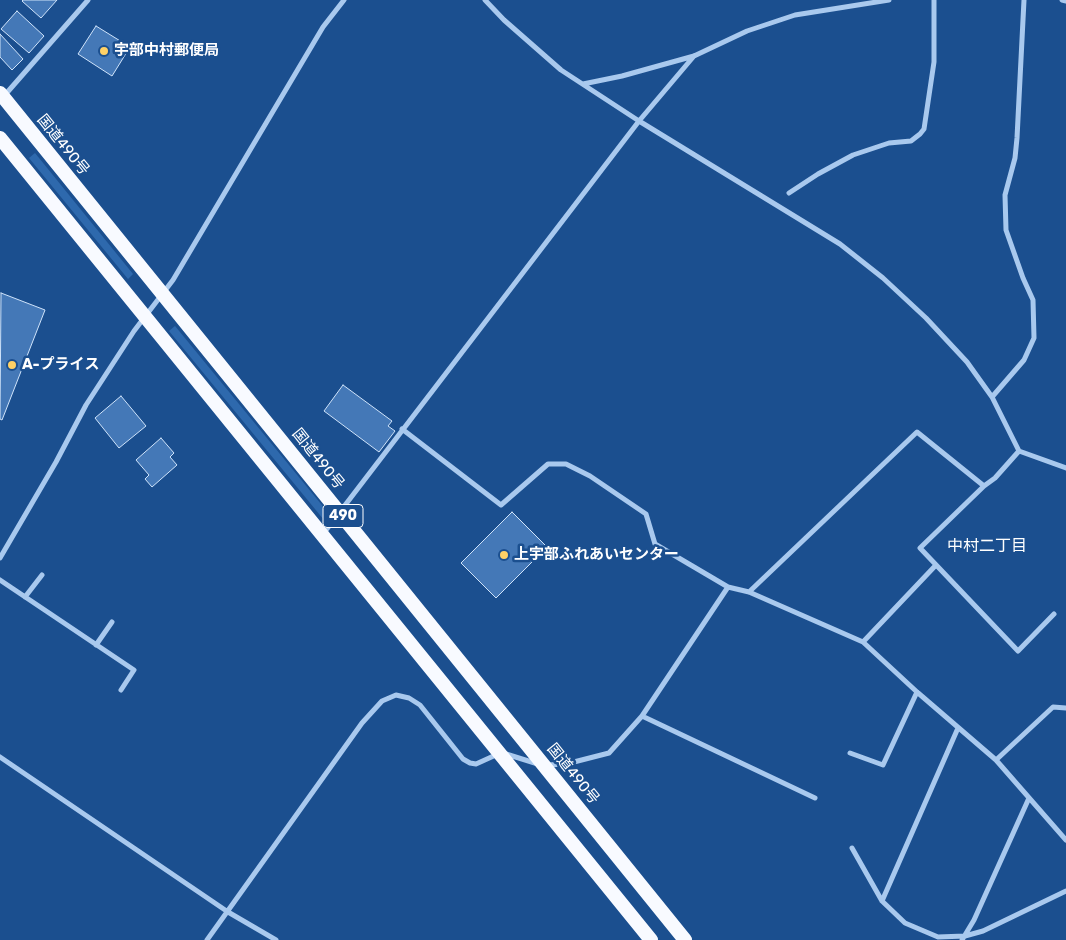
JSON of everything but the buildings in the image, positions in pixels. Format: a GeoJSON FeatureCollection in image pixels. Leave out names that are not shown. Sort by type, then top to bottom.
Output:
{"type":"FeatureCollection","features":[{"type":"Feature","properties":{"kind":"highway","name":"国道490号"},"geometry":{"type":"LineString","coordinates":[[1,98],[340,512],[685,940]]}},
{"type":"Feature","properties":{"kind":"highway","name":"490"},"geometry":{"type":"LineString","coordinates":[[0,138],[651,940]]}},
{"type":"Feature","properties":{"kind":"street"},"geometry":{"type":"LineString","coordinates":[[1,98],[88,0]]}},
{"type":"Feature","properties":{"kind":"street"},"geometry":{"type":"LineString","coordinates":[[0,558],[56,462],[86,405],[145,316],[163,295],[323,26],[344,0]]}},
{"type":"Feature","properties":{"kind":"street"},"geometry":{"type":"LineString","coordinates":[[485,0],[504,20],[561,70],[840,244],[883,278],[926,318],[967,362],[992,397],[1019,452],[1066,468]]}},
{"type":"Feature","properties":{"kind":"street"},"geometry":{"type":"LineString","coordinates":[[583,84],[622,76],[694,56],[747,31],[795,15],[889,0]]}},
{"type":"Feature","properties":{"kind":"street"},"geometry":{"type":"LineString","coordinates":[[789,193],[818,174],[853,155],[889,143],[911,141],[924,129],[934,62],[934,0]]}},
{"type":"Feature","properties":{"kind":"street"},"geometry":{"type":"LineString","coordinates":[[992,397],[1024,360],[1034,338],[1033,300],[1020,272],[1006,230],[1005,195],[1015,158],[1017,138],[1024,0]]}},
{"type":"Feature","properties":{"kind":"street"},"geometry":{"type":"LineString","coordinates":[[1062,0],[1066,1]]}},
{"type":"Feature","properties":{"kind":"street"},"geometry":{"type":"LineString","coordinates":[[323,534],[640,121],[694,56]]}},
{"type":"Feature","properties":{"kind":"street"},"geometry":{"type":"LineString","coordinates":[[402,429],[501,505],[548,464],[566,464],[590,476],[646,514],[655,544],[728,587],[749,592],[863,642],[917,692],[996,760],[1066,840]]}},
{"type":"Feature","properties":{"kind":"street"},"geometry":{"type":"LineString","coordinates":[[749,592],[917,432],[984,486]]}},
{"type":"Feature","properties":{"kind":"street"},"geometry":{"type":"LineString","coordinates":[[1019,452],[995,478],[984,486],[920,548],[1018,652],[1054,614]]}},
{"type":"Feature","properties":{"kind":"street"},"geometry":{"type":"LineString","coordinates":[[863,642],[936,565]]}},
{"type":"Feature","properties":{"kind":"street"},"geometry":{"type":"LineString","coordinates":[[25,597],[42,575]]}},
{"type":"Feature","properties":{"kind":"street"},"geometry":{"type":"LineString","coordinates":[[0,580],[134,670],[121,690]]}},
{"type":"Feature","properties":{"kind":"street"},"geometry":{"type":"LineString","coordinates":[[207,940],[362,723],[382,701],[396,695],[409,698],[420,705],[463,759],[476,764],[501,753],[545,766],[566,764],[608,753],[642,716],[728,587]]}},
{"type":"Feature","properties":{"kind":"street"},"geometry":{"type":"LineString","coordinates":[[96,645],[112,622]]}},
{"type":"Feature","properties":{"kind":"street"},"geometry":{"type":"LineString","coordinates":[[850,752],[883,765],[917,692]]}},
{"type":"Feature","properties":{"kind":"street"},"geometry":{"type":"LineString","coordinates":[[996,760],[1053,706],[1066,708]]}},
{"type":"Feature","properties":{"kind":"street"},"geometry":{"type":"LineString","coordinates":[[642,716],[815,798]]}},
{"type":"Feature","properties":{"kind":"street"},"geometry":{"type":"LineString","coordinates":[[882,901],[958,728]]}},
{"type":"Feature","properties":{"kind":"street"},"geometry":{"type":"LineString","coordinates":[[0,757],[228,912],[276,940]]}},
{"type":"Feature","properties":{"kind":"street"},"geometry":{"type":"LineString","coordinates":[[964,938],[1029,798]]}},
{"type":"Feature","properties":{"kind":"street"},"geometry":{"type":"LineString","coordinates":[[852,848],[882,901],[905,923],[938,937],[964,938],[1066,891]]}},
{"type":"Feature","properties":{"kind":"shaded area"},"geometry":{"type":"Polygon","coordinates":[[[35,153],[133,274],[128,279],[29,158],[35,153]]]}},
{"type":"Feature","properties":{"kind":"shaded area"},"geometry":{"type":"Polygon","coordinates":[[[175,326],[330,515],[324,520],[169,331],[175,326]]]}},
{"type":"Feature","properties":{"kind":"place","name":"宇部中村郵便局"},"geometry":{"type":"Point","coordinates":[104,51]}},
{"type":"Feature","properties":{"kind":"place","name":"A-プライス"},"geometry":{"type":"Point","coordinates":[12,365]}},
{"type":"Feature","properties":{"kind":"place","name":"上宇部ふれあいセンター"},"geometry":{"type":"Point","coordinates":[504,555]}},
{"type":"Feature","properties":{"kind":"district","name":"中村二丁目"},"geometry":{"type":"Point","coordinates":[987,546]}}]}
